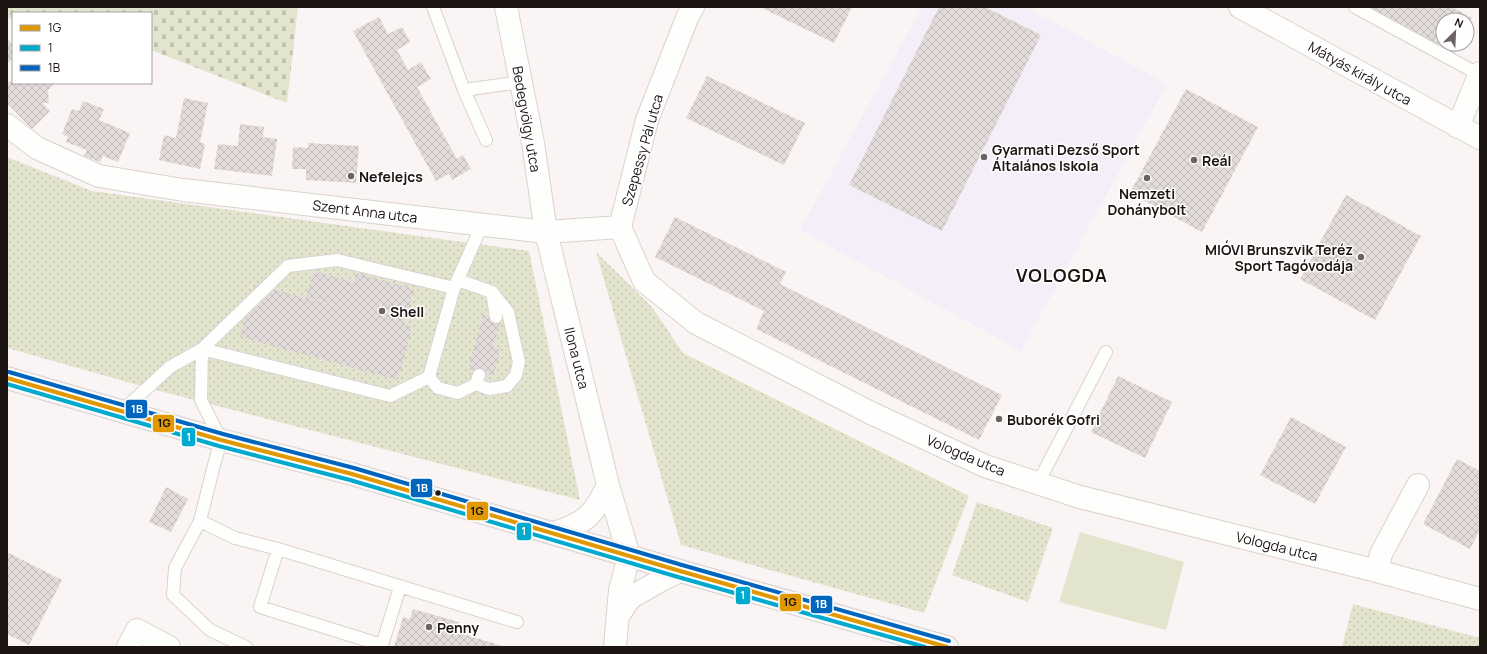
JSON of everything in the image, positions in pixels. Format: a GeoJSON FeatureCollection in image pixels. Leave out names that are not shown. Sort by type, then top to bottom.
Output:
{"type":"FeatureCollection","features":[{"type":"Feature","properties":{"kind":"street","name":"Bedegvölgy utca"},"geometry":{"type":"LineString","coordinates":[[506,7],[533,143],[546,232]]}},
{"type":"Feature","properties":{"kind":"street","name":"Szepessy Pál utca"},"geometry":{"type":"LineString","coordinates":[[620,227],[647,120],[687,18],[693,7]]}},
{"type":"Feature","properties":{"kind":"street","name":"Mátyás király utca"},"geometry":{"type":"LineString","coordinates":[[1240,7],[1480,138]]}},
{"type":"Feature","properties":{"kind":"street"},"geometry":{"type":"LineString","coordinates":[[1458,127],[1480,74]]}},
{"type":"Feature","properties":{"kind":"street","name":"Szent Anna utca"},"geometry":{"type":"LineString","coordinates":[[7,125],[37,148],[99,176],[184,190],[546,232],[620,227]]}},
{"type":"Feature","properties":{"kind":"street","name":"Vologda utca"},"geometry":{"type":"LineString","coordinates":[[620,227],[644,281],[696,323],[871,413],[985,466],[1080,497],[1377,571],[1480,599]]}},
{"type":"Feature","properties":{"kind":"street","name":"Ilona utca"},"geometry":{"type":"LineString","coordinates":[[546,232],[608,485],[629,556]]}},
{"type":"Feature","properties":{"kind":"street"},"geometry":{"type":"LineString","coordinates":[[7,378],[121,412],[352,474],[680,571],[947,647]]}},
{"type":"Feature","properties":{"kind":"street"},"geometry":{"type":"LineString","coordinates":[[554,534],[573,527],[588,518],[599,503],[608,485]]}},
{"type":"Feature","properties":{"kind":"street"},"geometry":{"type":"LineString","coordinates":[[1377,571],[1381,554],[1418,485]]}},
{"type":"Feature","properties":{"kind":"street"},"geometry":{"type":"LineString","coordinates":[[615,647],[620,590],[629,556]]}},
{"type":"Feature","properties":{"kind":"street"},"geometry":{"type":"LineString","coordinates":[[618,616],[630,598],[655,583],[680,571]]}},
{"type":"Feature","properties":{"kind":"street"},"geometry":{"type":"LineString","coordinates":[[128,647],[137,630],[169,647]]}},
{"type":"Feature","properties":{"kind":"lane"},"geometry":{"type":"LineString","coordinates":[[433,7],[464,90],[486,140]]}},
{"type":"Feature","properties":{"kind":"lane"},"geometry":{"type":"LineString","coordinates":[[1355,7],[1480,74]]}},
{"type":"Feature","properties":{"kind":"lane"},"geometry":{"type":"LineString","coordinates":[[464,90],[521,82]]}},
{"type":"Feature","properties":{"kind":"lane"},"geometry":{"type":"LineString","coordinates":[[202,349],[390,396],[429,377],[456,284],[482,225]]}},
{"type":"Feature","properties":{"kind":"lane"},"geometry":{"type":"LineString","coordinates":[[121,412],[170,367],[202,349],[288,266],[337,260],[492,292],[508,312],[519,362],[516,375],[507,386],[489,389],[478,380],[458,393],[438,388],[429,377]]}},
{"type":"Feature","properties":{"kind":"lane"},"geometry":{"type":"LineString","coordinates":[[492,292],[496,316]]}},
{"type":"Feature","properties":{"kind":"lane"},"geometry":{"type":"LineString","coordinates":[[202,349],[201,400],[222,440],[200,521],[175,568],[173,595],[210,630],[246,647]]}},
{"type":"Feature","properties":{"kind":"lane"},"geometry":{"type":"LineString","coordinates":[[1038,483],[1106,352]]}},
{"type":"Feature","properties":{"kind":"lane"},"geometry":{"type":"LineString","coordinates":[[200,521],[235,538],[517,622]]}},
{"type":"Feature","properties":{"kind":"lane"},"geometry":{"type":"LineString","coordinates":[[278,550],[260,607],[382,645],[400,587]]}},
{"type":"Feature","properties":{"kind":"shaded area","name":"Gyarmati Dezső Sport Általános Iskola"},"geometry":{"type":"Polygon","coordinates":[[[922,7],[1026,7],[1167,84],[1021,351],[800,230],[922,7]]]}},
{"type":"Feature","properties":{"kind":"green space"},"geometry":{"type":"Polygon","coordinates":[[[7,7],[298,7],[287,103],[152,50],[152,12],[12,12],[12,20],[7,17],[7,7]]]}},
{"type":"Feature","properties":{"kind":"green space"},"geometry":{"type":"Polygon","coordinates":[[[7,157],[92,191],[529,251],[580,500],[152,389],[7,348],[7,157]]]}},
{"type":"Feature","properties":{"kind":"green space"},"geometry":{"type":"Polygon","coordinates":[[[596,252],[652,307],[683,353],[969,496],[924,613],[681,545],[596,252]]]}},
{"type":"Feature","properties":{"kind":"green space"},"geometry":{"type":"Polygon","coordinates":[[[977,502],[1053,528],[1028,602],[952,575],[977,502]]]}},
{"type":"Feature","properties":{"kind":"green space"},"geometry":{"type":"Polygon","coordinates":[[[1080,532],[1184,562],[1166,630],[1059,602],[1080,532]]]}},
{"type":"Feature","properties":{"kind":"green space"},"geometry":{"type":"Polygon","coordinates":[[[1353,604],[1480,638],[1480,647],[1342,647],[1353,604]]]}},
{"type":"Feature","properties":{"kind":"building"},"geometry":{"type":"Polygon","coordinates":[[[760,7],[852,7],[834,43],[760,7]]]}},
{"type":"Feature","properties":{"kind":"building"},"geometry":{"type":"Polygon","coordinates":[[[939,7],[985,7],[1041,35],[942,231],[849,185],[939,7]]]}},
{"type":"Feature","properties":{"kind":"building"},"geometry":{"type":"Polygon","coordinates":[[[1366,7],[1452,7],[1461,12],[1435,12],[1435,45],[1366,7]]]}},
{"type":"Feature","properties":{"kind":"building"},"geometry":{"type":"Polygon","coordinates":[[[379,17],[388,34],[402,27],[410,42],[397,50],[408,70],[421,62],[431,79],[417,87],[457,159],[463,155],[471,169],[452,180],[449,174],[436,181],[353,31],[379,17]]]}},
{"type":"Feature","properties":{"kind":"building"},"geometry":{"type":"Polygon","coordinates":[[[7,39],[12,44],[12,59],[7,64],[7,39]]]}},
{"type":"Feature","properties":{"kind":"building"},"geometry":{"type":"Polygon","coordinates":[[[1448,52],[1456,52],[1454,55],[1448,52]]]}},
{"type":"Feature","properties":{"kind":"building"},"geometry":{"type":"Polygon","coordinates":[[[707,76],[805,123],[784,165],[686,118],[707,76]]]}},
{"type":"Feature","properties":{"kind":"building"},"geometry":{"type":"Polygon","coordinates":[[[7,82],[12,82],[12,84],[54,84],[48,90],[49,103],[42,103],[50,111],[32,129],[9,105],[7,105],[7,82]]]}},
{"type":"Feature","properties":{"kind":"building","name":"Reál"},"geometry":{"type":"Polygon","coordinates":[[[1186,89],[1258,127],[1202,232],[1130,193],[1186,89]]]}},
{"type":"Feature","properties":{"kind":"building"},"geometry":{"type":"Polygon","coordinates":[[[184,98],[208,103],[200,142],[205,144],[200,169],[159,160],[164,135],[176,138],[184,98]]]}},
{"type":"Feature","properties":{"kind":"building"},"geometry":{"type":"Polygon","coordinates":[[[83,101],[104,109],[99,120],[130,133],[118,162],[103,156],[100,162],[84,156],[87,150],[66,142],[68,137],[62,134],[72,109],[79,111],[83,101]]]}},
{"type":"Feature","properties":{"kind":"building"},"geometry":{"type":"Polygon","coordinates":[[[240,124],[264,127],[263,137],[277,139],[272,176],[214,169],[218,144],[238,146],[240,124]]]}},
{"type":"Feature","properties":{"kind":"building"},"geometry":{"type":"Polygon","coordinates":[[[308,143],[359,146],[356,183],[306,180],[306,169],[292,169],[293,147],[308,148],[308,143]]]}},
{"type":"Feature","properties":{"kind":"building","name":"MIÓVI Brunszvik Teréz Sport Tagóvodája"},"geometry":{"type":"Polygon","coordinates":[[[1346,195],[1421,236],[1375,320],[1300,279],[1346,195]]]}},
{"type":"Feature","properties":{"kind":"building"},"geometry":{"type":"Polygon","coordinates":[[[675,217],[786,272],[780,284],[1002,395],[979,440],[756,329],[764,311],[655,257],[675,217]]]}},
{"type":"Feature","properties":{"kind":"building"},"geometry":{"type":"Polygon","coordinates":[[[314,271],[354,282],[356,273],[414,289],[404,325],[412,327],[398,380],[240,337],[254,284],[395,322],[306,297],[314,271]]]}},
{"type":"Feature","properties":{"kind":"building"},"geometry":{"type":"Polygon","coordinates":[[[483,315],[501,320],[493,347],[501,349],[493,376],[468,369],[483,315]]]}},
{"type":"Feature","properties":{"kind":"building"},"geometry":{"type":"Polygon","coordinates":[[[1118,376],[1172,402],[1145,458],[1091,432],[1118,376]]]}},
{"type":"Feature","properties":{"kind":"building"},"geometry":{"type":"Polygon","coordinates":[[[1291,417],[1346,447],[1315,504],[1260,475],[1291,417]]]}},
{"type":"Feature","properties":{"kind":"building"},"geometry":{"type":"Polygon","coordinates":[[[1457,459],[1480,471],[1480,530],[1470,549],[1423,524],[1457,459]]]}},
{"type":"Feature","properties":{"kind":"building"},"geometry":{"type":"Polygon","coordinates":[[[166,487],[188,499],[171,532],[149,522],[166,487]]]}},
{"type":"Feature","properties":{"kind":"building"},"geometry":{"type":"Polygon","coordinates":[[[9,553],[62,580],[29,645],[7,634],[7,557],[9,553]]]}},
{"type":"Feature","properties":{"kind":"building","name":"Penny"},"geometry":{"type":"Polygon","coordinates":[[[413,609],[459,622],[456,632],[506,647],[394,647],[403,617],[410,619],[413,609]]]}},
{"type":"Feature","properties":{"kind":"transit line","name":"1B"},"geometry":{"type":"LineString","coordinates":[[9,372],[223,434],[354,468],[682,565],[949,641]]}},
{"type":"Feature","properties":{"kind":"transit line","name":"1G"},"geometry":{"type":"LineString","coordinates":[[7,378],[221,440],[352,474],[680,571],[947,647]]}},
{"type":"Feature","properties":{"kind":"transit line","name":"1"},"geometry":{"type":"LineString","coordinates":[[7,384],[219,446],[350,480],[678,577],[925,647]]}},
{"type":"Feature","properties":{"kind":"place","name":"Gyarmati Dezső Sport Általános Iskola"},"geometry":{"type":"Point","coordinates":[984,157]}},
{"type":"Feature","properties":{"kind":"place","name":"Reál"},"geometry":{"type":"Point","coordinates":[1194,160]}},
{"type":"Feature","properties":{"kind":"place","name":"Nefelejcs"},"geometry":{"type":"Point","coordinates":[351,176]}},
{"type":"Feature","properties":{"kind":"place","name":"Nemzeti Dohánybolt"},"geometry":{"type":"Point","coordinates":[1147,178]}},
{"type":"Feature","properties":{"kind":"place","name":"MIÓVI Brunszvik Teréz Sport Tagóvodája"},"geometry":{"type":"Point","coordinates":[1361,257]}},
{"type":"Feature","properties":{"kind":"place","name":"Shell"},"geometry":{"type":"Point","coordinates":[382,311]}},
{"type":"Feature","properties":{"kind":"place","name":"Buborék Gofri"},"geometry":{"type":"Point","coordinates":[999,419]}},
{"type":"Feature","properties":{"kind":"place","name":"Penny"},"geometry":{"type":"Point","coordinates":[429,627]}},
{"type":"Feature","properties":{"kind":"district","name":"VOLOGDA"},"geometry":{"type":"Point","coordinates":[1062,275]}}]}
